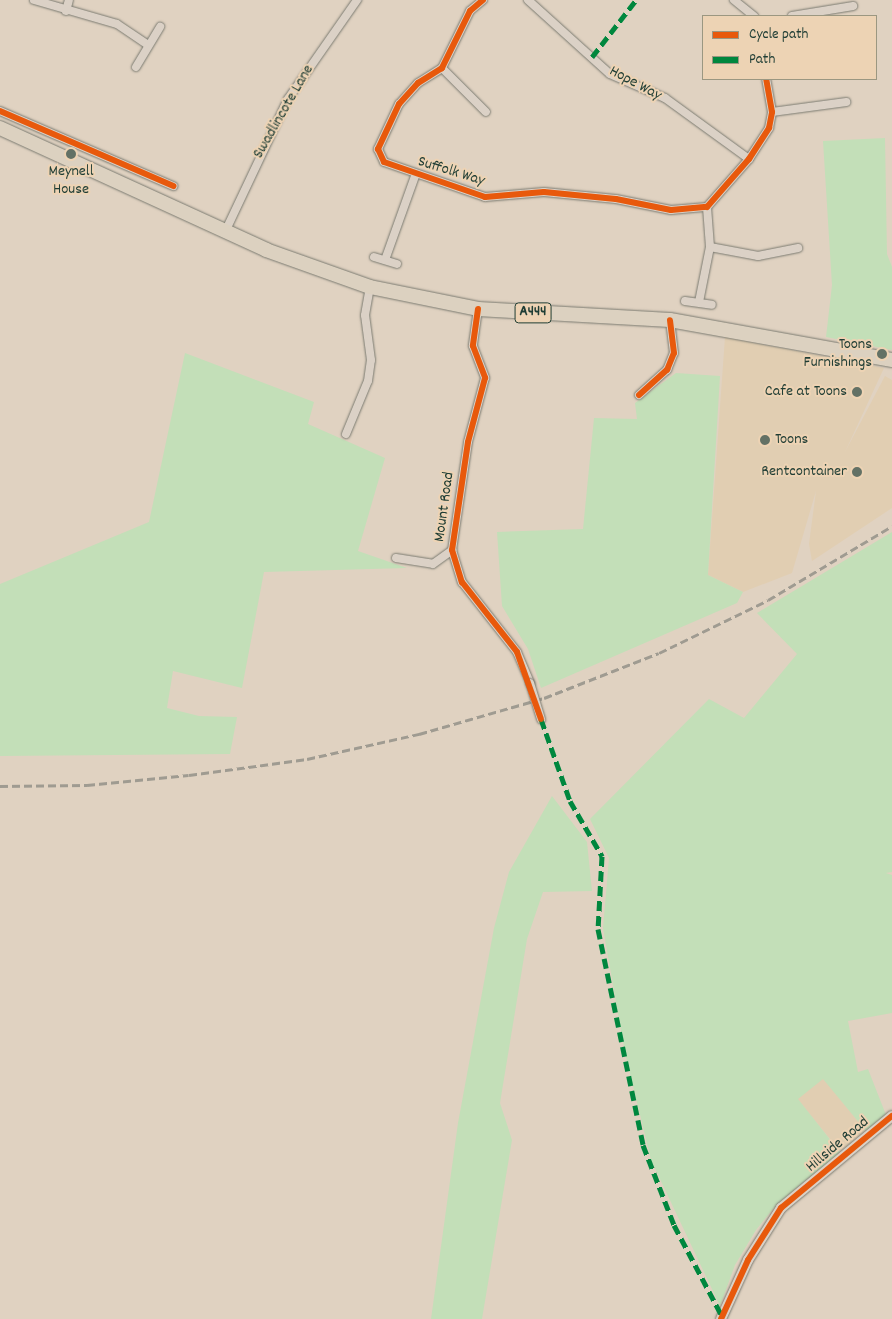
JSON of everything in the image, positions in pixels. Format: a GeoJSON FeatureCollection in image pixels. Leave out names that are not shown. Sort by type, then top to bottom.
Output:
{"type":"FeatureCollection","features":[{"type":"Feature","properties":{"kind":"highway","name":"A444"},"geometry":{"type":"LineString","coordinates":[[0,128],[225,232],[314,270],[370,287],[478,309],[670,320],[892,360]]}},
{"type":"Feature","properties":{"kind":"street"},"geometry":{"type":"LineString","coordinates":[[34,0],[66,11],[116,24],[147,44]]}},
{"type":"Feature","properties":{"kind":"street"},"geometry":{"type":"LineString","coordinates":[[66,11],[69,0]]}},
{"type":"Feature","properties":{"kind":"street","name":"Swadlincote Lane"},"geometry":{"type":"LineString","coordinates":[[225,232],[288,99],[357,0]]}},
{"type":"Feature","properties":{"kind":"street"},"geometry":{"type":"LineString","coordinates":[[483,0],[470,11],[442,68],[486,112]]}},
{"type":"Feature","properties":{"kind":"street","name":"Hope Way"},"geometry":{"type":"LineString","coordinates":[[528,0],[610,74],[664,98],[749,159]]}},
{"type":"Feature","properties":{"kind":"street"},"geometry":{"type":"LineString","coordinates":[[734,0],[753,15]]}},
{"type":"Feature","properties":{"kind":"street"},"geometry":{"type":"LineString","coordinates":[[798,15],[852,6]]}},
{"type":"Feature","properties":{"kind":"street"},"geometry":{"type":"LineString","coordinates":[[136,67],[147,44],[160,27]]}},
{"type":"Feature","properties":{"kind":"street","name":"Suffolk Way"},"geometry":{"type":"LineString","coordinates":[[442,68],[418,83],[399,104],[378,149],[384,162],[415,176],[485,197],[544,192],[616,199],[671,210],[707,207]]}},
{"type":"Feature","properties":{"kind":"street"},"geometry":{"type":"LineString","coordinates":[[699,302],[710,247],[707,207],[749,159],[769,128],[772,112],[766,80]]}},
{"type":"Feature","properties":{"kind":"street"},"geometry":{"type":"LineString","coordinates":[[772,112],[846,102]]}},
{"type":"Feature","properties":{"kind":"street"},"geometry":{"type":"LineString","coordinates":[[0,111],[173,186]]}},
{"type":"Feature","properties":{"kind":"street"},"geometry":{"type":"LineString","coordinates":[[44,149],[52,134]]}},
{"type":"Feature","properties":{"kind":"street"},"geometry":{"type":"LineString","coordinates":[[385,260],[415,176]]}},
{"type":"Feature","properties":{"kind":"street"},"geometry":{"type":"LineString","coordinates":[[710,247],[758,256],[798,248]]}},
{"type":"Feature","properties":{"kind":"street"},"geometry":{"type":"LineString","coordinates":[[374,257],[397,264]]}},
{"type":"Feature","properties":{"kind":"street"},"geometry":{"type":"LineString","coordinates":[[346,434],[368,381],[371,360],[365,315],[370,287]]}},
{"type":"Feature","properties":{"kind":"street"},"geometry":{"type":"LineString","coordinates":[[685,301],[712,305]]}},
{"type":"Feature","properties":{"kind":"street","name":"Mount Road"},"geometry":{"type":"LineString","coordinates":[[478,309],[472,346],[485,378],[468,442],[452,550],[462,582],[517,652],[530,683],[541,719]]}},
{"type":"Feature","properties":{"kind":"street"},"geometry":{"type":"LineString","coordinates":[[639,395],[667,370],[674,353],[670,320]]}},
{"type":"Feature","properties":{"kind":"street"},"geometry":{"type":"LineString","coordinates":[[396,558],[433,564],[452,550]]}},
{"type":"Feature","properties":{"kind":"street","name":"Hillside Road"},"geometry":{"type":"LineString","coordinates":[[721,1319],[748,1260],[781,1208],[892,1116]]}},
{"type":"Feature","properties":{"kind":"shaded area"},"geometry":{"type":"Polygon","coordinates":[[[725,337],[884,368],[845,452],[885,376],[892,380],[892,508],[812,561],[809,544],[816,491],[792,573],[743,592],[708,575],[725,337]]]}},
{"type":"Feature","properties":{"kind":"shaded area"},"geometry":{"type":"Polygon","coordinates":[[[823,1078],[866,1131],[840,1152],[797,1099],[823,1078]]]}},
{"type":"Feature","properties":{"kind":"green space"},"geometry":{"type":"Polygon","coordinates":[[[885,138],[887,254],[892,267],[892,350],[826,337],[832,285],[823,141],[885,138]]]}},
{"type":"Feature","properties":{"kind":"green space"},"geometry":{"type":"Polygon","coordinates":[[[185,353],[314,402],[308,424],[385,458],[358,551],[407,568],[264,572],[242,688],[173,671],[167,708],[199,716],[237,717],[230,754],[0,756],[0,584],[149,522],[185,353]]]}},
{"type":"Feature","properties":{"kind":"green space"},"geometry":{"type":"Polygon","coordinates":[[[676,373],[720,376],[708,575],[743,592],[737,603],[541,688],[528,649],[502,606],[497,532],[583,529],[594,418],[637,419],[635,403],[676,373]]]}},
{"type":"Feature","properties":{"kind":"green space"},"geometry":{"type":"Polygon","coordinates":[[[892,532],[892,872],[886,873],[892,875],[892,1013],[848,1021],[858,1072],[868,1069],[886,1115],[866,1131],[823,1079],[798,1099],[840,1152],[773,1209],[756,1230],[735,1265],[720,1306],[651,1160],[625,1053],[603,928],[609,858],[590,819],[709,699],[744,718],[797,654],[757,613],[892,532]]]}},
{"type":"Feature","properties":{"kind":"green space"},"geometry":{"type":"Polygon","coordinates":[[[552,796],[587,842],[592,891],[543,892],[527,939],[500,1103],[512,1140],[482,1319],[431,1319],[458,1123],[494,928],[509,872],[552,796]]]}},
{"type":"Feature","properties":{"kind":"railway"},"geometry":{"type":"LineString","coordinates":[[0,786],[87,785],[189,775],[307,759],[419,734],[544,698],[659,653],[768,600],[892,526]]}},
{"type":"Feature","properties":{"kind":"marked path"},"geometry":{"type":"LineString","coordinates":[[592,57],[636,0]]}},
{"type":"Feature","properties":{"kind":"marked path"},"geometry":{"type":"LineString","coordinates":[[541,719],[570,801],[602,856],[598,929],[643,1145],[674,1225],[722,1316]]}},
{"type":"Feature","properties":{"kind":"cycle path"},"geometry":{"type":"LineString","coordinates":[[483,0],[470,11],[442,68],[418,83],[399,104],[378,149],[384,162],[485,197],[544,192],[616,199],[671,210],[707,207],[749,159],[769,128],[772,112],[766,80]]}},
{"type":"Feature","properties":{"kind":"cycle path"},"geometry":{"type":"LineString","coordinates":[[0,111],[173,186]]}},
{"type":"Feature","properties":{"kind":"cycle path"},"geometry":{"type":"LineString","coordinates":[[478,309],[473,346],[485,378],[468,442],[452,550],[462,582],[517,652],[541,719]]}},
{"type":"Feature","properties":{"kind":"cycle path"},"geometry":{"type":"LineString","coordinates":[[639,395],[667,370],[674,353],[670,320]]}},
{"type":"Feature","properties":{"kind":"cycle path"},"geometry":{"type":"LineString","coordinates":[[721,1319],[748,1260],[781,1208],[892,1116]]}},
{"type":"Feature","properties":{"kind":"place","name":"Meynell House"},"geometry":{"type":"Point","coordinates":[71,154]}},
{"type":"Feature","properties":{"kind":"place","name":"Toons Furnishings"},"geometry":{"type":"Point","coordinates":[882,354]}},
{"type":"Feature","properties":{"kind":"place","name":"Cafe at Toons"},"geometry":{"type":"Point","coordinates":[857,392]}},
{"type":"Feature","properties":{"kind":"place","name":"Toons"},"geometry":{"type":"Point","coordinates":[765,440]}},
{"type":"Feature","properties":{"kind":"place","name":"Rentcontainer"},"geometry":{"type":"Point","coordinates":[857,472]}}]}
